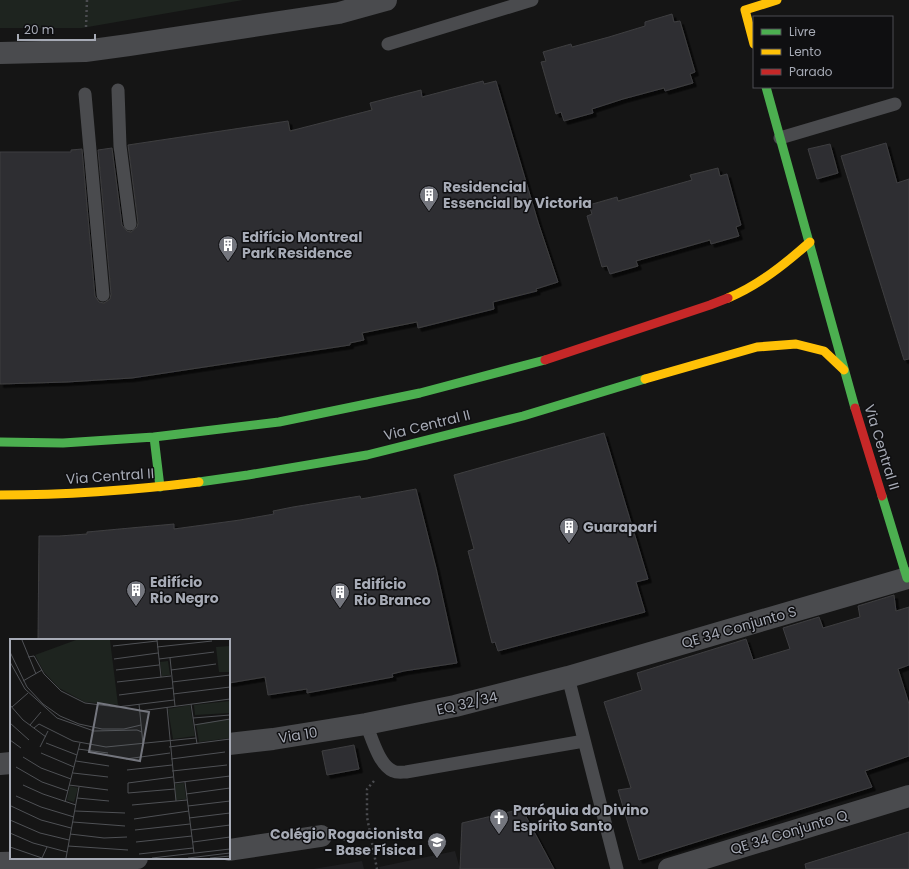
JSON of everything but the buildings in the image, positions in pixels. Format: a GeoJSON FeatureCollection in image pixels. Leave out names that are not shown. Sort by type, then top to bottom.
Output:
{"type":"FeatureCollection","features":[{"type":"Feature","properties":{"kind":"street"},"geometry":{"type":"LineString","coordinates":[[753,40],[743,5],[777,0]]}},
{"type":"Feature","properties":{"kind":"street"},"geometry":{"type":"LineString","coordinates":[[0,53],[85,51],[339,13],[381,1]]}},
{"type":"Feature","properties":{"kind":"street","name":"Via Central II"},"geometry":{"type":"LineString","coordinates":[[766,88],[810,242],[844,370],[908,577]]}},
{"type":"Feature","properties":{"kind":"street"},"geometry":{"type":"LineString","coordinates":[[0,442],[62,443],[154,437],[279,422],[420,393],[535,363],[710,305],[740,293],[777,270],[810,242]]}},
{"type":"Feature","properties":{"kind":"street","name":"Via Central II"},"geometry":{"type":"LineString","coordinates":[[0,495],[28,495],[160,487],[248,475],[367,455],[523,416],[710,360],[758,348],[796,344],[824,351],[844,370]]}},
{"type":"Feature","properties":{"kind":"street"},"geometry":{"type":"LineString","coordinates":[[154,437],[160,487]]}},
{"type":"Feature","properties":{"kind":"street","name":"QE 34 Conjunto S"},"geometry":{"type":"LineString","coordinates":[[568,677],[908,577]]}},
{"type":"Feature","properties":{"kind":"street","name":"EQ 32/34"},"geometry":{"type":"LineString","coordinates":[[366,724],[455,706],[568,677]]}},
{"type":"Feature","properties":{"kind":"street","name":"Via 10"},"geometry":{"type":"LineString","coordinates":[[230,744],[273,740],[366,724]]}},
{"type":"Feature","properties":{"kind":"street"},"geometry":{"type":"LineString","coordinates":[[0,764],[10,763]]}},
{"type":"Feature","properties":{"kind":"street","name":"QE 34 Conjunto Q"},"geometry":{"type":"LineString","coordinates":[[669,869],[909,796]]}},
{"type":"Feature","properties":{"kind":"street"},"geometry":{"type":"LineString","coordinates":[[230,850],[321,836]]}},
{"type":"Feature","properties":{"kind":"street"},"geometry":{"type":"LineString","coordinates":[[0,863],[124,859]]}},
{"type":"Feature","properties":{"kind":"lane"},"geometry":{"type":"LineString","coordinates":[[388,44],[532,0]]}},
{"type":"Feature","properties":{"kind":"lane"},"geometry":{"type":"LineString","coordinates":[[118,90],[120,146],[130,224]]}},
{"type":"Feature","properties":{"kind":"lane"},"geometry":{"type":"LineString","coordinates":[[85,94],[103,296]]}},
{"type":"Feature","properties":{"kind":"lane"},"geometry":{"type":"LineString","coordinates":[[780,138],[895,104]]}},
{"type":"Feature","properties":{"kind":"lane"},"geometry":{"type":"LineString","coordinates":[[568,677],[617,869]]}},
{"type":"Feature","properties":{"kind":"lane"},"geometry":{"type":"LineString","coordinates":[[366,724],[381,760],[386,767],[395,772],[406,772],[584,741]]}},
{"type":"Feature","properties":{"kind":"path"},"geometry":{"type":"LineString","coordinates":[[377,869],[367,817],[367,789],[386,767]]}},
{"type":"Feature","properties":{"kind":"shaded area"},"geometry":{"type":"Polygon","coordinates":[[[0,0],[243,0],[82,28],[0,28],[0,0]]]}},
{"type":"Feature","properties":{"kind":"shaded area","name":"Colégio Rogacionista - Base Física I"},"geometry":{"type":"Polygon","coordinates":[[[455,851],[460,869],[380,869],[379,867],[455,851]]]}},
{"type":"Feature","properties":{"kind":"shaded area"},"geometry":{"type":"Polygon","coordinates":[[[362,861],[364,869],[313,869],[362,861]]]}},
{"type":"Feature","properties":{"kind":"traffic: fast"},"geometry":{"type":"LineString","coordinates":[[766,88],[855,408]]}},
{"type":"Feature","properties":{"kind":"traffic: fast"},"geometry":{"type":"LineString","coordinates":[[0,442],[63,443],[154,437],[279,422],[420,393],[545,360]]}},
{"type":"Feature","properties":{"kind":"traffic: fast"},"geometry":{"type":"LineString","coordinates":[[199,482],[367,455],[523,416],[645,379]]}},
{"type":"Feature","properties":{"kind":"traffic: fast"},"geometry":{"type":"LineString","coordinates":[[154,437],[160,487]]}},
{"type":"Feature","properties":{"kind":"traffic: fast"},"geometry":{"type":"LineString","coordinates":[[882,496],[907,578],[909,577]]}},
{"type":"Feature","properties":{"kind":"traffic: slow"},"geometry":{"type":"LineString","coordinates":[[753,40],[745,10],[777,0]]}},
{"type":"Feature","properties":{"kind":"traffic: slow"},"geometry":{"type":"LineString","coordinates":[[728,298],[761,280],[810,242]]}},
{"type":"Feature","properties":{"kind":"traffic: slow"},"geometry":{"type":"LineString","coordinates":[[645,379],[757,347],[796,344],[824,351],[844,370]]}},
{"type":"Feature","properties":{"kind":"traffic: slow"},"geometry":{"type":"LineString","coordinates":[[0,495],[100,492],[199,482]]}},
{"type":"Feature","properties":{"kind":"traffic: jam"},"geometry":{"type":"LineString","coordinates":[[545,360],[728,298]]}},
{"type":"Feature","properties":{"kind":"traffic: jam"},"geometry":{"type":"LineString","coordinates":[[855,408],[882,496]]}},
{"type":"Feature","properties":{"kind":"place","name":"Residencial Essencial by Victoria"},"geometry":{"type":"Point","coordinates":[429,212]}},
{"type":"Feature","properties":{"kind":"place","name":"Edifício Montreal Park Residence"},"geometry":{"type":"Point","coordinates":[228,262]}},
{"type":"Feature","properties":{"kind":"place","name":"Guarapari"},"geometry":{"type":"Point","coordinates":[569,544]}},
{"type":"Feature","properties":{"kind":"place","name":"Edifício Rio Negro"},"geometry":{"type":"Point","coordinates":[136,607]}},
{"type":"Feature","properties":{"kind":"place","name":"Edifício Rio Branco"},"geometry":{"type":"Point","coordinates":[340,609]}},
{"type":"Feature","properties":{"kind":"place","name":"Paróquia do Divino Espírito Santo"},"geometry":{"type":"Point","coordinates":[499,835]}},
{"type":"Feature","properties":{"kind":"place","name":"Colégio Rogacionista - Base Física I"},"geometry":{"type":"Point","coordinates":[437,859]}}]}
